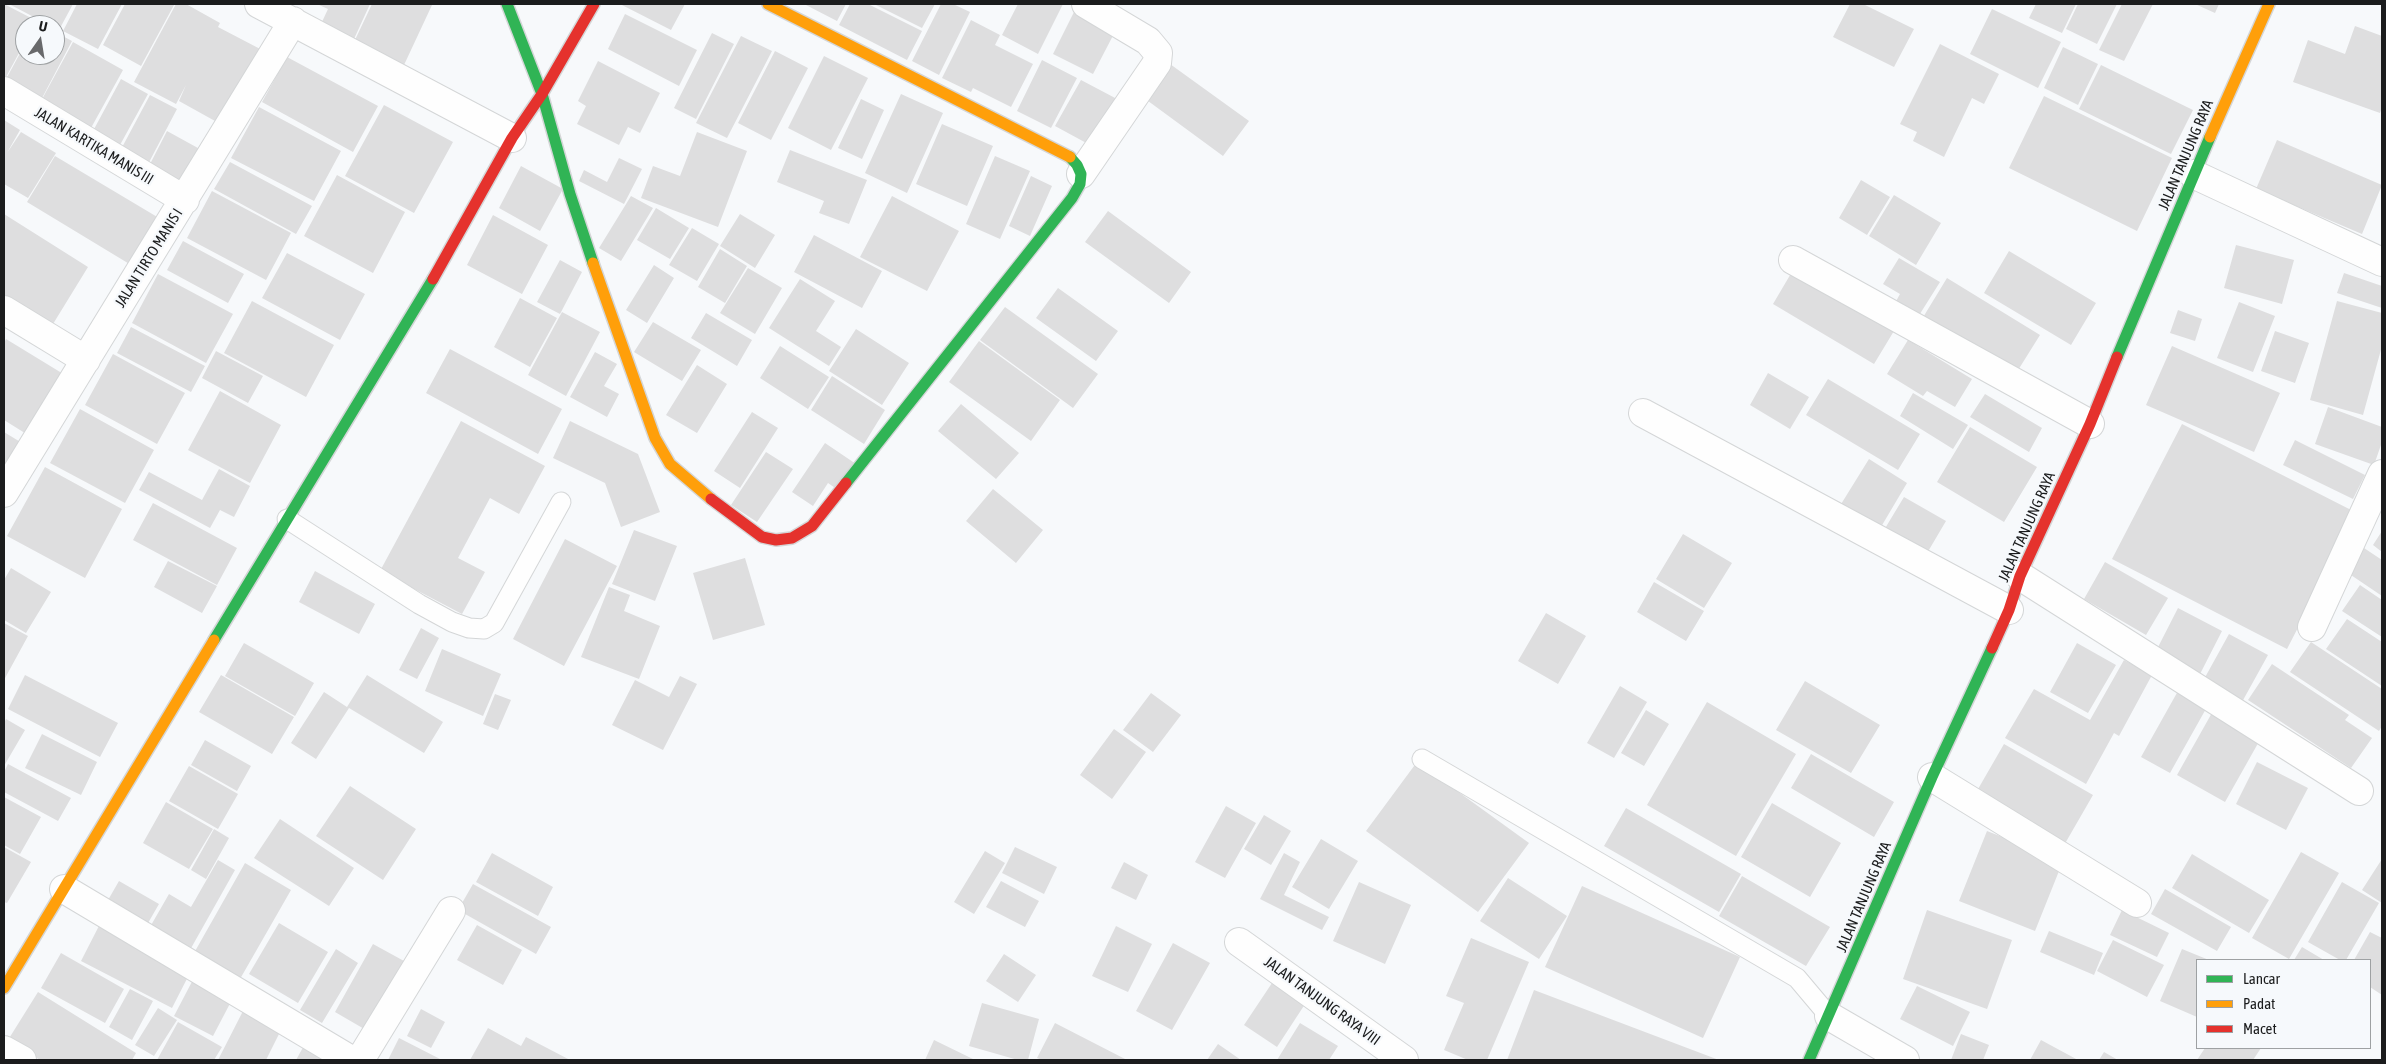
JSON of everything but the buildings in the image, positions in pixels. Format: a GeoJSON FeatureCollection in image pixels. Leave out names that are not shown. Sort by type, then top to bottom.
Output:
{"type":"FeatureCollection","features":[{"type":"Feature","properties":{"kind":"main road"},"geometry":{"type":"LineString","coordinates":[[507,4],[542,94],[570,194],[613,324],[655,438],[670,464],[726,512],[762,537],[776,540],[792,538],[812,526],[1072,198],[1080,184],[1081,174],[1071,158],[768,4]]}},
{"type":"Feature","properties":{"kind":"main road"},"geometry":{"type":"LineString","coordinates":[[4,988],[435,276],[512,138],[542,94],[594,4]]}},
{"type":"Feature","properties":{"kind":"main road","name":"JALAN TANJUNG RAYA"},"geometry":{"type":"LineString","coordinates":[[1809,1060],[1932,777],[2010,610],[2020,576],[2090,424],[2194,174],[2270,4]]}},
{"type":"Feature","properties":{"kind":"street"},"geometry":{"type":"LineString","coordinates":[[259,4],[512,138]]}},
{"type":"Feature","properties":{"kind":"street"},"geometry":{"type":"LineString","coordinates":[[1081,174],[1157,63],[1158,53],[1148,41],[1086,4]]}},
{"type":"Feature","properties":{"kind":"street","name":"JALAN TIRTO MANIS I"},"geometry":{"type":"LineString","coordinates":[[4,493],[293,21]]}},
{"type":"Feature","properties":{"kind":"street","name":"JALAN KARTIKA MANIS III"},"geometry":{"type":"LineString","coordinates":[[4,91],[185,200]]}},
{"type":"Feature","properties":{"kind":"street"},"geometry":{"type":"LineString","coordinates":[[2194,174],[2382,262]]}},
{"type":"Feature","properties":{"kind":"street"},"geometry":{"type":"LineString","coordinates":[[1793,260],[2090,424]]}},
{"type":"Feature","properties":{"kind":"street"},"geometry":{"type":"LineString","coordinates":[[4,310],[86,360]]}},
{"type":"Feature","properties":{"kind":"street"},"geometry":{"type":"LineString","coordinates":[[1643,413],[2010,610]]}},
{"type":"Feature","properties":{"kind":"street"},"geometry":{"type":"LineString","coordinates":[[2312,626],[2382,474]]}},
{"type":"Feature","properties":{"kind":"street"},"geometry":{"type":"LineString","coordinates":[[2020,576],[2359,791]]}},
{"type":"Feature","properties":{"kind":"street"},"geometry":{"type":"LineString","coordinates":[[1932,777],[2137,903]]}},
{"type":"Feature","properties":{"kind":"street"},"geometry":{"type":"LineString","coordinates":[[64,889],[351,1060]]}},
{"type":"Feature","properties":{"kind":"street"},"geometry":{"type":"LineString","coordinates":[[360,1060],[450,911]]}},
{"type":"Feature","properties":{"kind":"street","name":"JALAN TANJUNG RAYA VIII"},"geometry":{"type":"LineString","coordinates":[[1239,942],[1404,1060]]}},
{"type":"Feature","properties":{"kind":"street"},"geometry":{"type":"LineString","coordinates":[[1829,1016],[1905,1060]]}},
{"type":"Feature","properties":{"kind":"street"},"geometry":{"type":"LineString","coordinates":[[4,1050],[22,1060]]}},
{"type":"Feature","properties":{"kind":"lane"},"geometry":{"type":"LineString","coordinates":[[288,518],[419,604],[452,622],[469,628],[484,629],[494,622],[561,502]]}},
{"type":"Feature","properties":{"kind":"lane"},"geometry":{"type":"LineString","coordinates":[[1422,759],[1797,978],[1829,1016]]}},
{"type":"Feature","properties":{"kind":"traffic: fast"},"geometry":{"type":"LineString","coordinates":[[507,4],[542,94],[570,194],[593,263]]}},
{"type":"Feature","properties":{"kind":"traffic: fast"},"geometry":{"type":"LineString","coordinates":[[2117,357],[2210,137]]}},
{"type":"Feature","properties":{"kind":"traffic: fast"},"geometry":{"type":"LineString","coordinates":[[846,483],[1072,198],[1080,184],[1081,174],[1077,165],[1070,157]]}},
{"type":"Feature","properties":{"kind":"traffic: fast"},"geometry":{"type":"LineString","coordinates":[[214,640],[433,279]]}},
{"type":"Feature","properties":{"kind":"traffic: fast"},"geometry":{"type":"LineString","coordinates":[[1809,1060],[1932,777],[1992,648]]}},
{"type":"Feature","properties":{"kind":"traffic: slow"},"geometry":{"type":"LineString","coordinates":[[768,4],[1070,157]]}},
{"type":"Feature","properties":{"kind":"traffic: slow"},"geometry":{"type":"LineString","coordinates":[[2210,137],[2269,4]]}},
{"type":"Feature","properties":{"kind":"traffic: slow"},"geometry":{"type":"LineString","coordinates":[[593,263],[655,438],[670,464],[711,499]]}},
{"type":"Feature","properties":{"kind":"traffic: slow"},"geometry":{"type":"LineString","coordinates":[[4,988],[214,640]]}},
{"type":"Feature","properties":{"kind":"traffic: jam"},"geometry":{"type":"LineString","coordinates":[[433,279],[512,138],[542,94],[594,4]]}},
{"type":"Feature","properties":{"kind":"traffic: jam"},"geometry":{"type":"LineString","coordinates":[[1992,648],[2009,610],[2020,576],[2090,424],[2117,357]]}},
{"type":"Feature","properties":{"kind":"traffic: jam"},"geometry":{"type":"LineString","coordinates":[[711,499],[762,537],[776,540],[792,538],[812,526],[846,483]]}}]}
